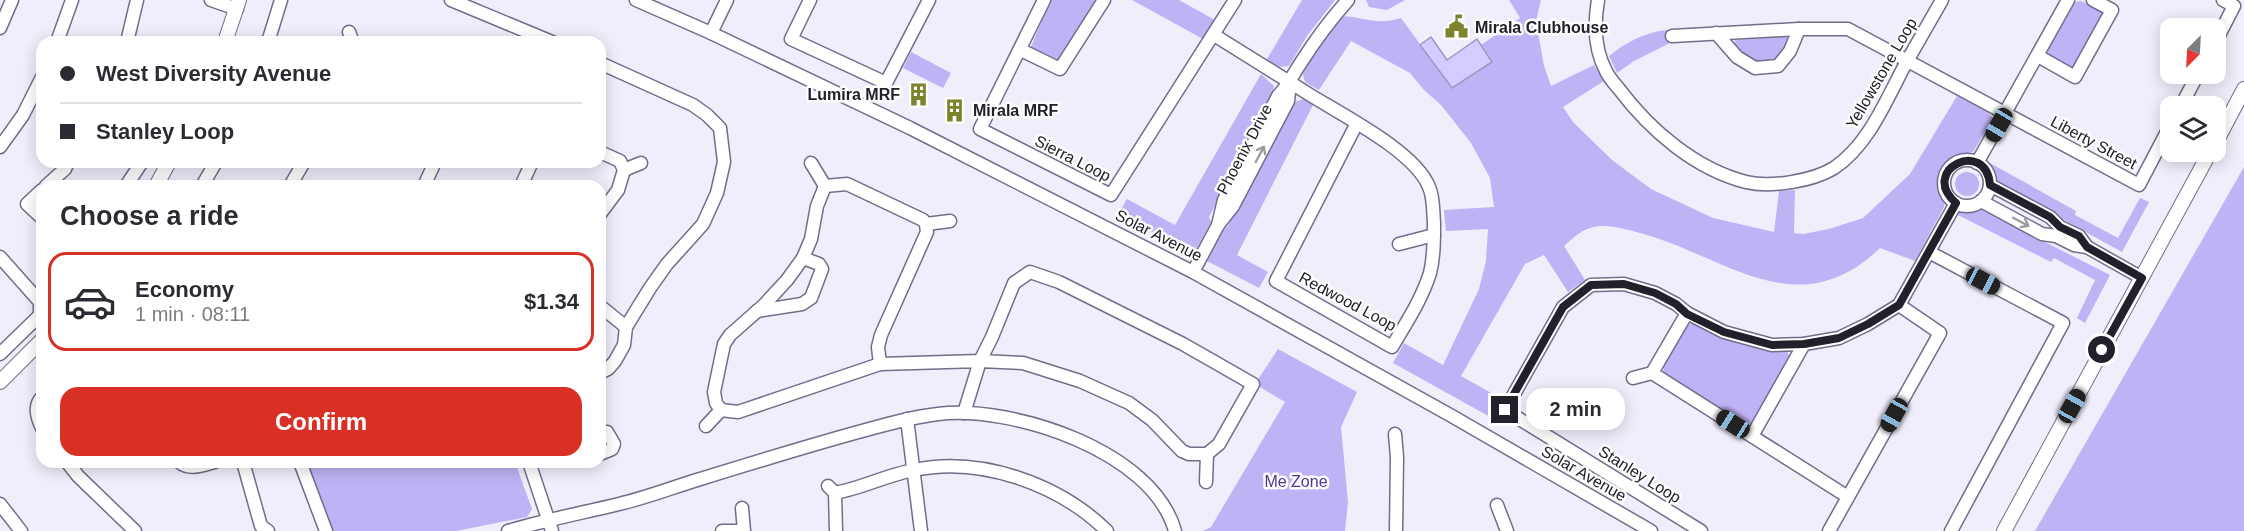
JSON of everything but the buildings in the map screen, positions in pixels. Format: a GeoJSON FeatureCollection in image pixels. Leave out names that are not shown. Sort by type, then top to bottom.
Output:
{"type":"FeatureCollection","features":[{"type":"Feature","properties":{"kind":"street"},"geometry":{"type":"LineString","coordinates":[[0,28],[12,0]]}},
{"type":"Feature","properties":{"kind":"street"},"geometry":{"type":"LineString","coordinates":[[59,36],[72,0]]}},
{"type":"Feature","properties":{"kind":"street"},"geometry":{"type":"LineString","coordinates":[[129,36],[137,0]]}},
{"type":"Feature","properties":{"kind":"street"},"geometry":{"type":"LineString","coordinates":[[211,0],[238,4],[227,36]]}},
{"type":"Feature","properties":{"kind":"street"},"geometry":{"type":"LineString","coordinates":[[270,36],[281,0]]}},
{"type":"Feature","properties":{"kind":"street"},"geometry":{"type":"LineString","coordinates":[[451,0],[538,36]]}},
{"type":"Feature","properties":{"kind":"street","name":"Solar Avenue"},"geometry":{"type":"LineString","coordinates":[[636,0],[711,33],[931,138],[1193,272],[1450,415],[1651,531]]}},
{"type":"Feature","properties":{"kind":"street"},"geometry":{"type":"LineString","coordinates":[[711,33],[727,0]]}},
{"type":"Feature","properties":{"kind":"street"},"geometry":{"type":"LineString","coordinates":[[810,0],[791,39],[886,83],[929,0]]}},
{"type":"Feature","properties":{"kind":"street","name":"Sierra Loop"},"geometry":{"type":"LineString","coordinates":[[1044,0],[980,129],[1111,195],[1234,0]]}},
{"type":"Feature","properties":{"kind":"street"},"geometry":{"type":"LineString","coordinates":[[1021,50],[1060,69],[1104,0]]}},
{"type":"Feature","properties":{"kind":"street","name":"Phoenix Drive"},"geometry":{"type":"LineString","coordinates":[[1193,272],[1218,225],[1233,206],[1288,101],[1290,83],[1301,62],[1328,22],[1348,0]]}},
{"type":"Feature","properties":{"kind":"street","name":"Yellowstone Loop"},"geometry":{"type":"LineString","coordinates":[[1598,0],[1594,21],[1598,49],[1606,72],[1633,107],[1666,139],[1704,166],[1747,182],[1774,183],[1804,180],[1834,168],[1856,147],[1874,122],[1942,0]]}},
{"type":"Feature","properties":{"kind":"street"},"geometry":{"type":"LineString","coordinates":[[1977,163],[2068,0]]}},
{"type":"Feature","properties":{"kind":"street"},"geometry":{"type":"LineString","coordinates":[[2038,57],[2076,77],[2112,10],[2093,0]]}},
{"type":"Feature","properties":{"kind":"street"},"geometry":{"type":"LineString","coordinates":[[2223,0],[2234,6],[2226,22]]}},
{"type":"Feature","properties":{"kind":"street"},"geometry":{"type":"LineString","coordinates":[[1716,33],[1737,57],[1755,68],[1778,66],[1790,51],[1799,29]]}},
{"type":"Feature","properties":{"kind":"street"},"geometry":{"type":"LineString","coordinates":[[1672,36],[1799,29],[1848,29],[2006,114]]}},
{"type":"Feature","properties":{"kind":"street","name":"Redwood Loop"},"geometry":{"type":"LineString","coordinates":[[1214,35],[1267,69],[1357,123],[1393,146],[1418,170],[1429,186],[1433,207],[1434,235],[1430,273],[1392,347],[1276,281],[1357,123]]}},
{"type":"Feature","properties":{"kind":"street"},"geometry":{"type":"LineString","coordinates":[[606,66],[693,105],[720,128],[724,162],[717,193],[703,224],[667,264],[650,288],[626,327],[624,345],[615,361],[606,370]]}},
{"type":"Feature","properties":{"kind":"street"},"geometry":{"type":"LineString","coordinates":[[0,147],[23,116],[36,89]]}},
{"type":"Feature","properties":{"kind":"street"},"geometry":{"type":"LineString","coordinates":[[2226,123],[2244,89]]}},
{"type":"Feature","properties":{"kind":"street","name":"Liberty Street"},"geometry":{"type":"LineString","coordinates":[[2006,114],[2139,185],[2160,145]]}},
{"type":"Feature","properties":{"kind":"street"},"geometry":{"type":"LineString","coordinates":[[606,155],[620,161],[624,170],[618,190],[606,206]]}},
{"type":"Feature","properties":{"kind":"street"},"geometry":{"type":"LineString","coordinates":[[1962,161],[1977,163],[1987,172],[1990,185],[1989,191],[1981,201],[1966,206],[1956,203],[1946,191],[1944,183],[1949,169],[1962,161]]}},
{"type":"Feature","properties":{"kind":"street"},"geometry":{"type":"LineString","coordinates":[[2004,531],[2205,162]]}},
{"type":"Feature","properties":{"kind":"street"},"geometry":{"type":"LineString","coordinates":[[624,170],[641,163]]}},
{"type":"Feature","properties":{"kind":"street"},"geometry":{"type":"LineString","coordinates":[[811,163],[825,186]]}},
{"type":"Feature","properties":{"kind":"street"},"geometry":{"type":"LineString","coordinates":[[52,180],[65,168]]}},
{"type":"Feature","properties":{"kind":"street"},"geometry":{"type":"LineString","coordinates":[[825,186],[847,184],[926,224],[927,232],[881,335],[878,347],[880,364]]}},
{"type":"Feature","properties":{"kind":"street"},"geometry":{"type":"LineString","coordinates":[[1990,185],[2050,217],[2060,227],[2079,236],[2087,247]]}},
{"type":"Feature","properties":{"kind":"street"},"geometry":{"type":"LineString","coordinates":[[825,186],[817,206],[811,239],[803,258],[788,280],[730,335],[724,344],[714,392],[716,403],[721,410],[738,412],[880,364],[980,361],[1023,363],[1080,381],[1129,403],[1152,420],[1182,451],[1189,454],[1207,454],[1219,444],[1253,384],[1183,344],[1059,282],[1030,272],[1014,283],[980,361],[964,413]]}},
{"type":"Feature","properties":{"kind":"street"},"geometry":{"type":"LineString","coordinates":[[36,196],[27,204],[36,212]]}},
{"type":"Feature","properties":{"kind":"street"},"geometry":{"type":"LineString","coordinates":[[1981,201],[2042,234],[2056,236],[2087,247],[2142,278]]}},
{"type":"Feature","properties":{"kind":"street","name":"Stanley Loop"},"geometry":{"type":"LineString","coordinates":[[1701,531],[1505,410],[1563,307],[1591,285],[1624,284],[1655,293],[1676,304],[1687,314],[1724,332],[1772,345],[1804,344],[1839,338],[1899,305],[1956,203]]}},
{"type":"Feature","properties":{"kind":"street"},"geometry":{"type":"LineString","coordinates":[[926,224],[950,221]]}},
{"type":"Feature","properties":{"kind":"street"},"geometry":{"type":"LineString","coordinates":[[1399,244],[1434,235]]}},
{"type":"Feature","properties":{"kind":"street"},"geometry":{"type":"LineString","coordinates":[[1929,252],[2063,323],[1951,531]]}},
{"type":"Feature","properties":{"kind":"street"},"geometry":{"type":"LineString","coordinates":[[0,257],[36,298]]}},
{"type":"Feature","properties":{"kind":"street"},"geometry":{"type":"LineString","coordinates":[[755,311],[802,304],[811,298],[822,269],[819,264],[803,258]]}},
{"type":"Feature","properties":{"kind":"street"},"geometry":{"type":"LineString","coordinates":[[1829,531],[1941,333],[1899,305]]}},
{"type":"Feature","properties":{"kind":"street"},"geometry":{"type":"LineString","coordinates":[[606,311],[626,327]]}},
{"type":"Feature","properties":{"kind":"street"},"geometry":{"type":"LineString","coordinates":[[1634,378],[1652,373],[1687,314]]}},
{"type":"Feature","properties":{"kind":"street"},"geometry":{"type":"LineString","coordinates":[[0,354],[36,318]]}},
{"type":"Feature","properties":{"kind":"street"},"geometry":{"type":"LineString","coordinates":[[1752,436],[1804,344]]}},
{"type":"Feature","properties":{"kind":"street"},"geometry":{"type":"LineString","coordinates":[[0,382],[36,346]]}},
{"type":"Feature","properties":{"kind":"street"},"geometry":{"type":"LineString","coordinates":[[1652,373],[1848,496]]}},
{"type":"Feature","properties":{"kind":"street"},"geometry":{"type":"LineString","coordinates":[[706,426],[721,410]]}},
{"type":"Feature","properties":{"kind":"street"},"geometry":{"type":"LineString","coordinates":[[508,531],[551,525],[816,443],[907,419],[964,413],[1005,417],[1046,428],[1128,467],[1151,489],[1172,520],[1175,531]]}},
{"type":"Feature","properties":{"kind":"street"},"geometry":{"type":"LineString","coordinates":[[907,419],[921,531]]}},
{"type":"Feature","properties":{"kind":"street"},"geometry":{"type":"LineString","coordinates":[[606,432],[614,444],[612,449],[606,452]]}},
{"type":"Feature","properties":{"kind":"street"},"geometry":{"type":"LineString","coordinates":[[1395,434],[1396,531]]}},
{"type":"Feature","properties":{"kind":"street"},"geometry":{"type":"LineString","coordinates":[[1206,483],[1207,454]]}},
{"type":"Feature","properties":{"kind":"street"},"geometry":{"type":"LineString","coordinates":[[836,531],[832,490],[854,489],[914,470],[951,466],[1014,476],[1067,500],[1090,515],[1107,531]]}},
{"type":"Feature","properties":{"kind":"street"},"geometry":{"type":"LineString","coordinates":[[72,468],[135,531]]}},
{"type":"Feature","properties":{"kind":"street"},"geometry":{"type":"LineString","coordinates":[[245,468],[261,529]]}},
{"type":"Feature","properties":{"kind":"street"},"geometry":{"type":"LineString","coordinates":[[302,468],[326,531]]}},
{"type":"Feature","properties":{"kind":"street"},"geometry":{"type":"LineString","coordinates":[[531,468],[551,525]]}},
{"type":"Feature","properties":{"kind":"street"},"geometry":{"type":"LineString","coordinates":[[0,504],[21,531]]}},
{"type":"Feature","properties":{"kind":"street"},"geometry":{"type":"LineString","coordinates":[[1497,506],[1507,531]]}},
{"type":"Feature","properties":{"kind":"street"},"geometry":{"type":"LineString","coordinates":[[722,531],[744,531],[742,508]]}},
{"type":"Feature","properties":{"kind":"green space"},"geometry":{"type":"Polygon","coordinates":[[[1050,0],[1096,0],[1059,60],[1031,47],[1050,0]]]}},
{"type":"Feature","properties":{"kind":"green space"},"geometry":{"type":"Polygon","coordinates":[[[1132,0],[1179,0],[1215,20],[1203,39],[1132,0]]]}},
{"type":"Feature","properties":{"kind":"green space"},"geometry":{"type":"Polygon","coordinates":[[[1302,0],[1335,0],[1307,36],[1289,66],[1278,67],[1267,59],[1302,0]]]}},
{"type":"Feature","properties":{"kind":"green space"},"geometry":{"type":"Polygon","coordinates":[[[1366,0],[1405,0],[1387,10],[1369,7],[1366,0]]]}},
{"type":"Feature","properties":{"kind":"green space"},"geometry":{"type":"Polygon","coordinates":[[[1509,0],[1541,0],[1536,21],[1544,66],[1551,86],[1594,65],[1604,81],[1563,107],[1573,122],[1612,160],[1651,189],[1713,218],[1774,232],[1779,191],[1795,190],[1794,233],[1803,234],[1829,229],[1863,218],[1910,174],[1957,96],[1988,112],[1993,119],[1973,152],[1955,158],[1941,171],[1938,183],[1945,201],[1944,207],[1915,261],[1880,248],[1849,271],[1819,282],[1790,284],[1760,279],[1640,233],[1602,226],[1583,231],[1564,246],[1585,280],[1568,292],[1544,255],[1525,264],[1461,376],[1502,399],[1492,418],[1393,363],[1404,343],[1443,365],[1479,289],[1486,261],[1488,229],[1446,231],[1444,210],[1494,207],[1490,178],[1471,143],[1441,105],[1410,73],[1351,41],[1319,90],[1305,82],[1303,74],[1315,52],[1342,16],[1378,21],[1401,18],[1452,88],[1492,62],[1481,45],[1520,18],[1509,0]]]}},
{"type":"Feature","properties":{"kind":"green space"},"geometry":{"type":"Polygon","coordinates":[[[2081,1],[2104,11],[2105,15],[2076,67],[2071,70],[2049,58],[2046,51],[2075,2],[2081,1]]]}},
{"type":"Feature","properties":{"kind":"green space"},"geometry":{"type":"Polygon","coordinates":[[[1667,30],[1670,43],[1634,61],[1617,73],[1609,56],[1636,38],[1667,30]]]}},
{"type":"Feature","properties":{"kind":"green space"},"geometry":{"type":"Polygon","coordinates":[[[1786,36],[1789,43],[1776,62],[1763,65],[1742,55],[1734,46],[1735,40],[1786,36]]]}},
{"type":"Feature","properties":{"kind":"green space"},"geometry":{"type":"Polygon","coordinates":[[[911,52],[951,73],[943,88],[903,68],[911,52]]]}},
{"type":"Feature","properties":{"kind":"green space"},"geometry":{"type":"Polygon","coordinates":[[[1261,74],[1274,86],[1273,93],[1209,217],[1211,222],[1194,254],[1118,215],[1127,199],[1175,225],[1261,74]]]}},
{"type":"Feature","properties":{"kind":"green space"},"geometry":{"type":"Polygon","coordinates":[[[1303,99],[1313,105],[1237,255],[1268,272],[1259,288],[1207,261],[1290,108],[1294,102],[1303,99]]]}},
{"type":"Feature","properties":{"kind":"green space"},"geometry":{"type":"Polygon","coordinates":[[[1990,163],[2076,211],[2075,215],[2118,238],[2140,198],[2149,202],[2122,252],[1995,182],[1990,163]]]}},
{"type":"Feature","properties":{"kind":"green space"},"geometry":{"type":"Polygon","coordinates":[[[2244,167],[2244,531],[2035,531],[2244,167]]]}},
{"type":"Feature","properties":{"kind":"green space"},"geometry":{"type":"Polygon","coordinates":[[[1967,172],[1972,173],[1978,179],[1978,189],[1972,195],[1967,196],[1962,195],[1956,189],[1955,184],[1956,179],[1962,173],[1967,172]]]}},
{"type":"Feature","properties":{"kind":"green space"},"geometry":{"type":"Polygon","coordinates":[[[1980,209],[2110,275],[2085,323],[2077,318],[2095,280],[2054,258],[2051,262],[1958,215],[1959,212],[1980,209]]]}},
{"type":"Feature","properties":{"kind":"green space"},"geometry":{"type":"Polygon","coordinates":[[[1693,323],[1750,346],[1787,351],[1790,358],[1753,422],[1747,425],[1663,373],[1664,366],[1688,325],[1693,323]]]}},
{"type":"Feature","properties":{"kind":"green space","name":"Me Zone"},"geometry":{"type":"Polygon","coordinates":[[[1278,349],[1357,392],[1341,427],[1348,502],[1345,531],[1203,531],[1211,527],[1285,402],[1255,384],[1278,349]]]}},
{"type":"Feature","properties":{"kind":"green space"},"geometry":{"type":"Polygon","coordinates":[[[305,468],[517,468],[532,509],[527,517],[456,531],[330,531],[305,468]]]}},
{"type":"Feature","properties":{"kind":"shaded area"},"geometry":{"type":"Polygon","coordinates":[[[1431,37],[1447,60],[1477,39],[1492,62],[1452,88],[1420,45],[1431,37]]]}},
{"type":"Feature","properties":{"kind":"place","name":"Mirala Clubhouse"},"geometry":{"type":"Point","coordinates":[1457,27]}},
{"type":"Feature","properties":{"kind":"place","name":"Lumira MRF"},"geometry":{"type":"Point","coordinates":[918,94]}},
{"type":"Feature","properties":{"kind":"place","name":"Mirala MRF"},"geometry":{"type":"Point","coordinates":[955,110]}},
{"type":"Feature","properties":{"kind":"route"},"geometry":{"type":"LineString","coordinates":[[1505,410],[1563,307],[1591,285],[1624,284],[1655,293],[1676,304],[1687,314],[1724,332],[1772,345],[1804,344],[1839,338],[1868,324],[1899,305],[1956,203],[1946,191],[1945,176],[1955,164],[1970,160],[1987,172],[1990,185],[2050,217],[2060,227],[2079,236],[2087,247],[2142,278],[2102,350]]}}]}
